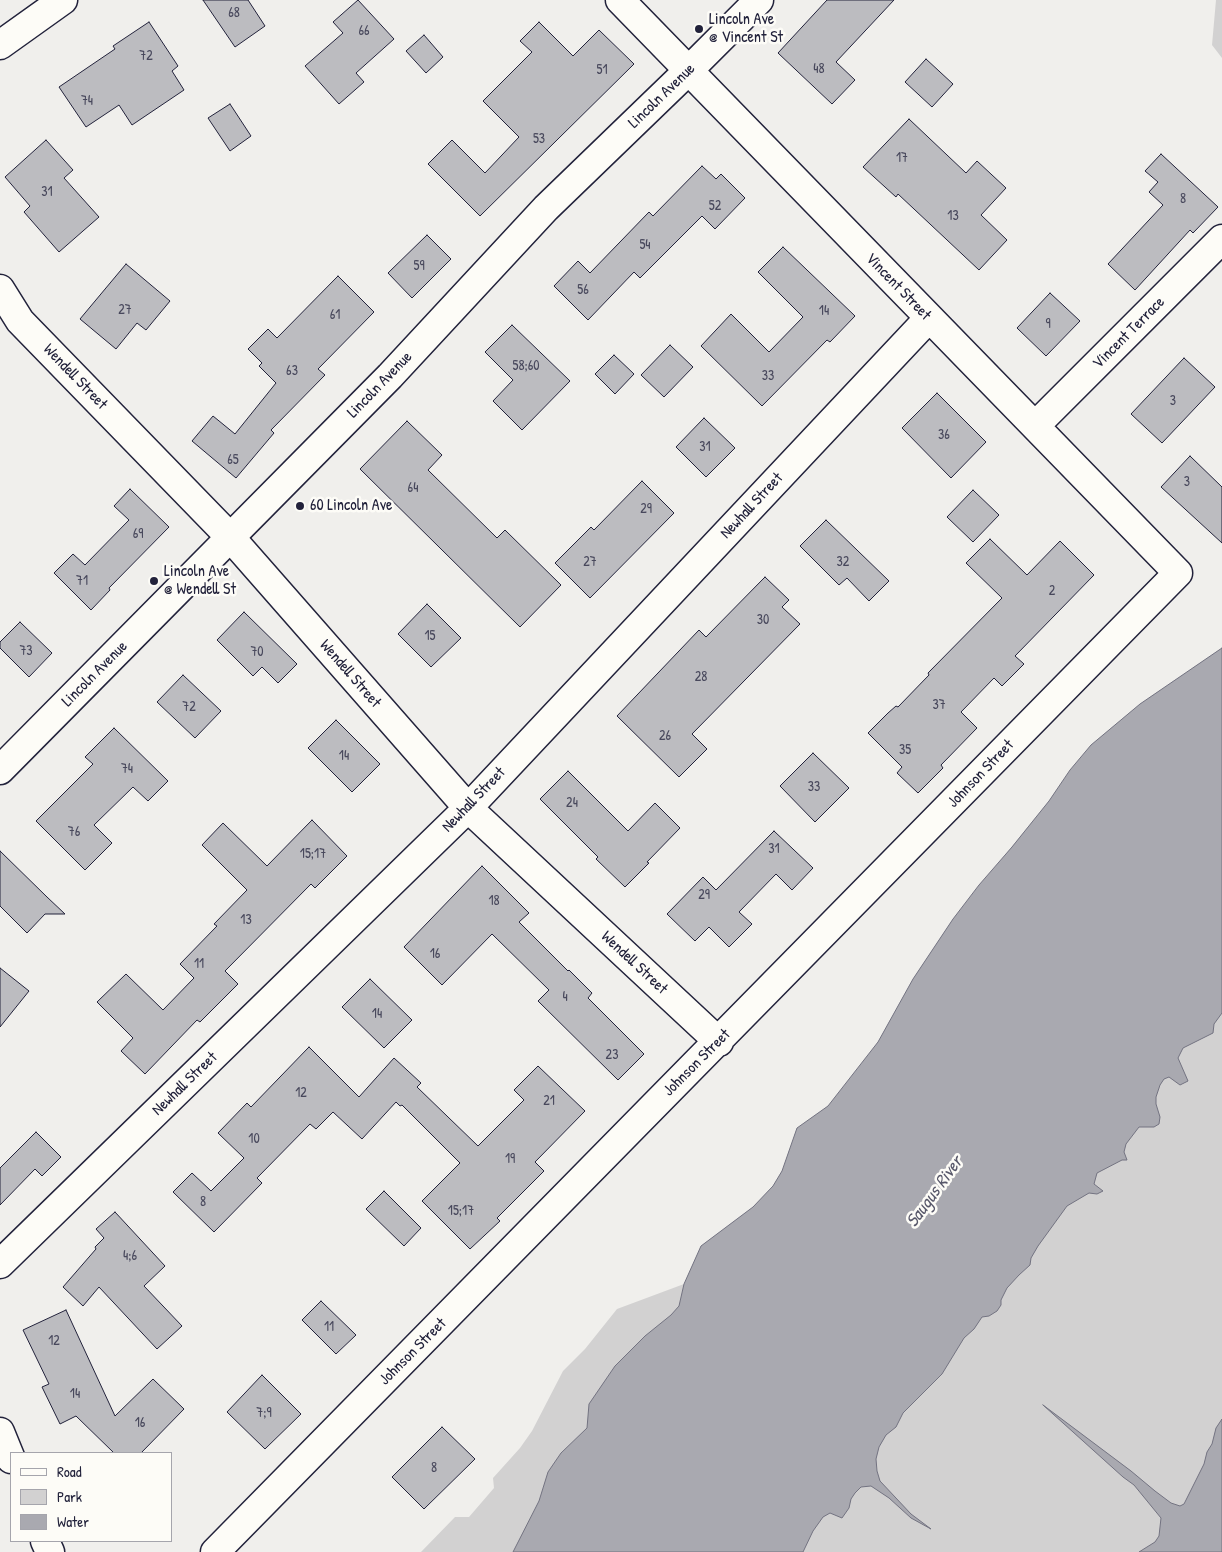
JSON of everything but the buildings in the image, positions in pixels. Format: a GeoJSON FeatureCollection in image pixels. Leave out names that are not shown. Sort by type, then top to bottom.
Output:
{"type":"FeatureCollection","features":[{"type":"Feature","properties":{"kind":"street"},"geometry":{"type":"LineString","coordinates":[[0,45],[63,0]]}},
{"type":"Feature","properties":{"kind":"street","name":"Vincent Street"},"geometry":{"type":"LineString","coordinates":[[620,0],[1178,573]]}},
{"type":"Feature","properties":{"kind":"street","name":"Lincoln Avenue"},"geometry":{"type":"LineString","coordinates":[[0,770],[390,376],[546,208],[759,0]]}},
{"type":"Feature","properties":{"kind":"street","name":"Vincent Terrace"},"geometry":{"type":"LineString","coordinates":[[1035,426],[1222,239]]}},
{"type":"Feature","properties":{"kind":"street","name":"Wendell Street"},"geometry":{"type":"LineString","coordinates":[[0,289],[20,321],[231,538],[468,808],[718,1042]]}},
{"type":"Feature","properties":{"kind":"street","name":"Newhall Street"},"geometry":{"type":"LineString","coordinates":[[0,1264],[468,808],[929,318]]}},
{"type":"Feature","properties":{"kind":"street","name":"Johnson Street"},"geometry":{"type":"LineString","coordinates":[[216,1552],[1178,573]]}},
{"type":"Feature","properties":{"kind":"street"},"geometry":{"type":"LineString","coordinates":[[0,1432],[10,1457]]}},
{"type":"Feature","properties":{"kind":"green space"},"geometry":{"type":"Polygon","coordinates":[[[1216,0],[1222,0],[1222,58],[1212,45],[1216,0]]]}},
{"type":"Feature","properties":{"kind":"green space"},"geometry":{"type":"Polygon","coordinates":[[[1222,648],[1222,1552],[421,1552],[455,1517],[469,1517],[494,1488],[493,1478],[520,1448],[532,1431],[563,1371],[585,1349],[617,1309],[684,1284],[701,1246],[753,1207],[773,1186],[782,1171],[797,1128],[828,1106],[854,1074],[878,1042],[913,979],[953,919],[1049,801],[1091,745],[1140,704],[1222,648]]]}},
{"type":"Feature","properties":{"kind":"water","name":"Saugus River"},"geometry":{"type":"Polygon","coordinates":[[[1222,648],[1222,1013],[1214,1024],[1213,1033],[1183,1048],[1178,1058],[1188,1081],[1180,1085],[1169,1077],[1164,1079],[1160,1085],[1156,1097],[1160,1117],[1159,1124],[1154,1127],[1139,1127],[1126,1144],[1124,1152],[1127,1160],[1122,1160],[1097,1173],[1094,1184],[1103,1191],[1097,1194],[1089,1193],[1067,1206],[1038,1246],[1031,1258],[1030,1265],[1007,1288],[997,1311],[989,1316],[982,1317],[974,1329],[964,1338],[942,1374],[903,1413],[896,1427],[886,1435],[879,1447],[876,1459],[880,1481],[911,1514],[931,1529],[911,1518],[889,1498],[871,1486],[861,1487],[855,1493],[849,1508],[842,1518],[830,1513],[823,1517],[813,1531],[803,1552],[513,1552],[539,1501],[548,1472],[561,1453],[587,1428],[589,1404],[615,1366],[679,1306],[684,1284],[701,1246],[753,1207],[773,1186],[782,1171],[797,1128],[828,1106],[878,1042],[913,979],[953,919],[979,885],[1049,801],[1070,770],[1091,745],[1140,704],[1222,648]]]}},
{"type":"Feature","properties":{"kind":"water"},"geometry":{"type":"Polygon","coordinates":[[[1043,1405],[1171,1503],[1180,1506],[1184,1504],[1204,1464],[1216,1428],[1222,1419],[1222,1552],[1139,1552],[1155,1542],[1159,1536],[1161,1518],[1134,1485],[1043,1405]]]}},
{"type":"Feature","properties":{"kind":"place","name":"Lincoln Ave @ Vincent St"},"geometry":{"type":"Point","coordinates":[699,29]}},
{"type":"Feature","properties":{"kind":"place","name":"60 Lincoln Ave"},"geometry":{"type":"Point","coordinates":[300,506]}},
{"type":"Feature","properties":{"kind":"place","name":"Lincoln Ave @ Wendell St"},"geometry":{"type":"Point","coordinates":[154,581]}}]}
